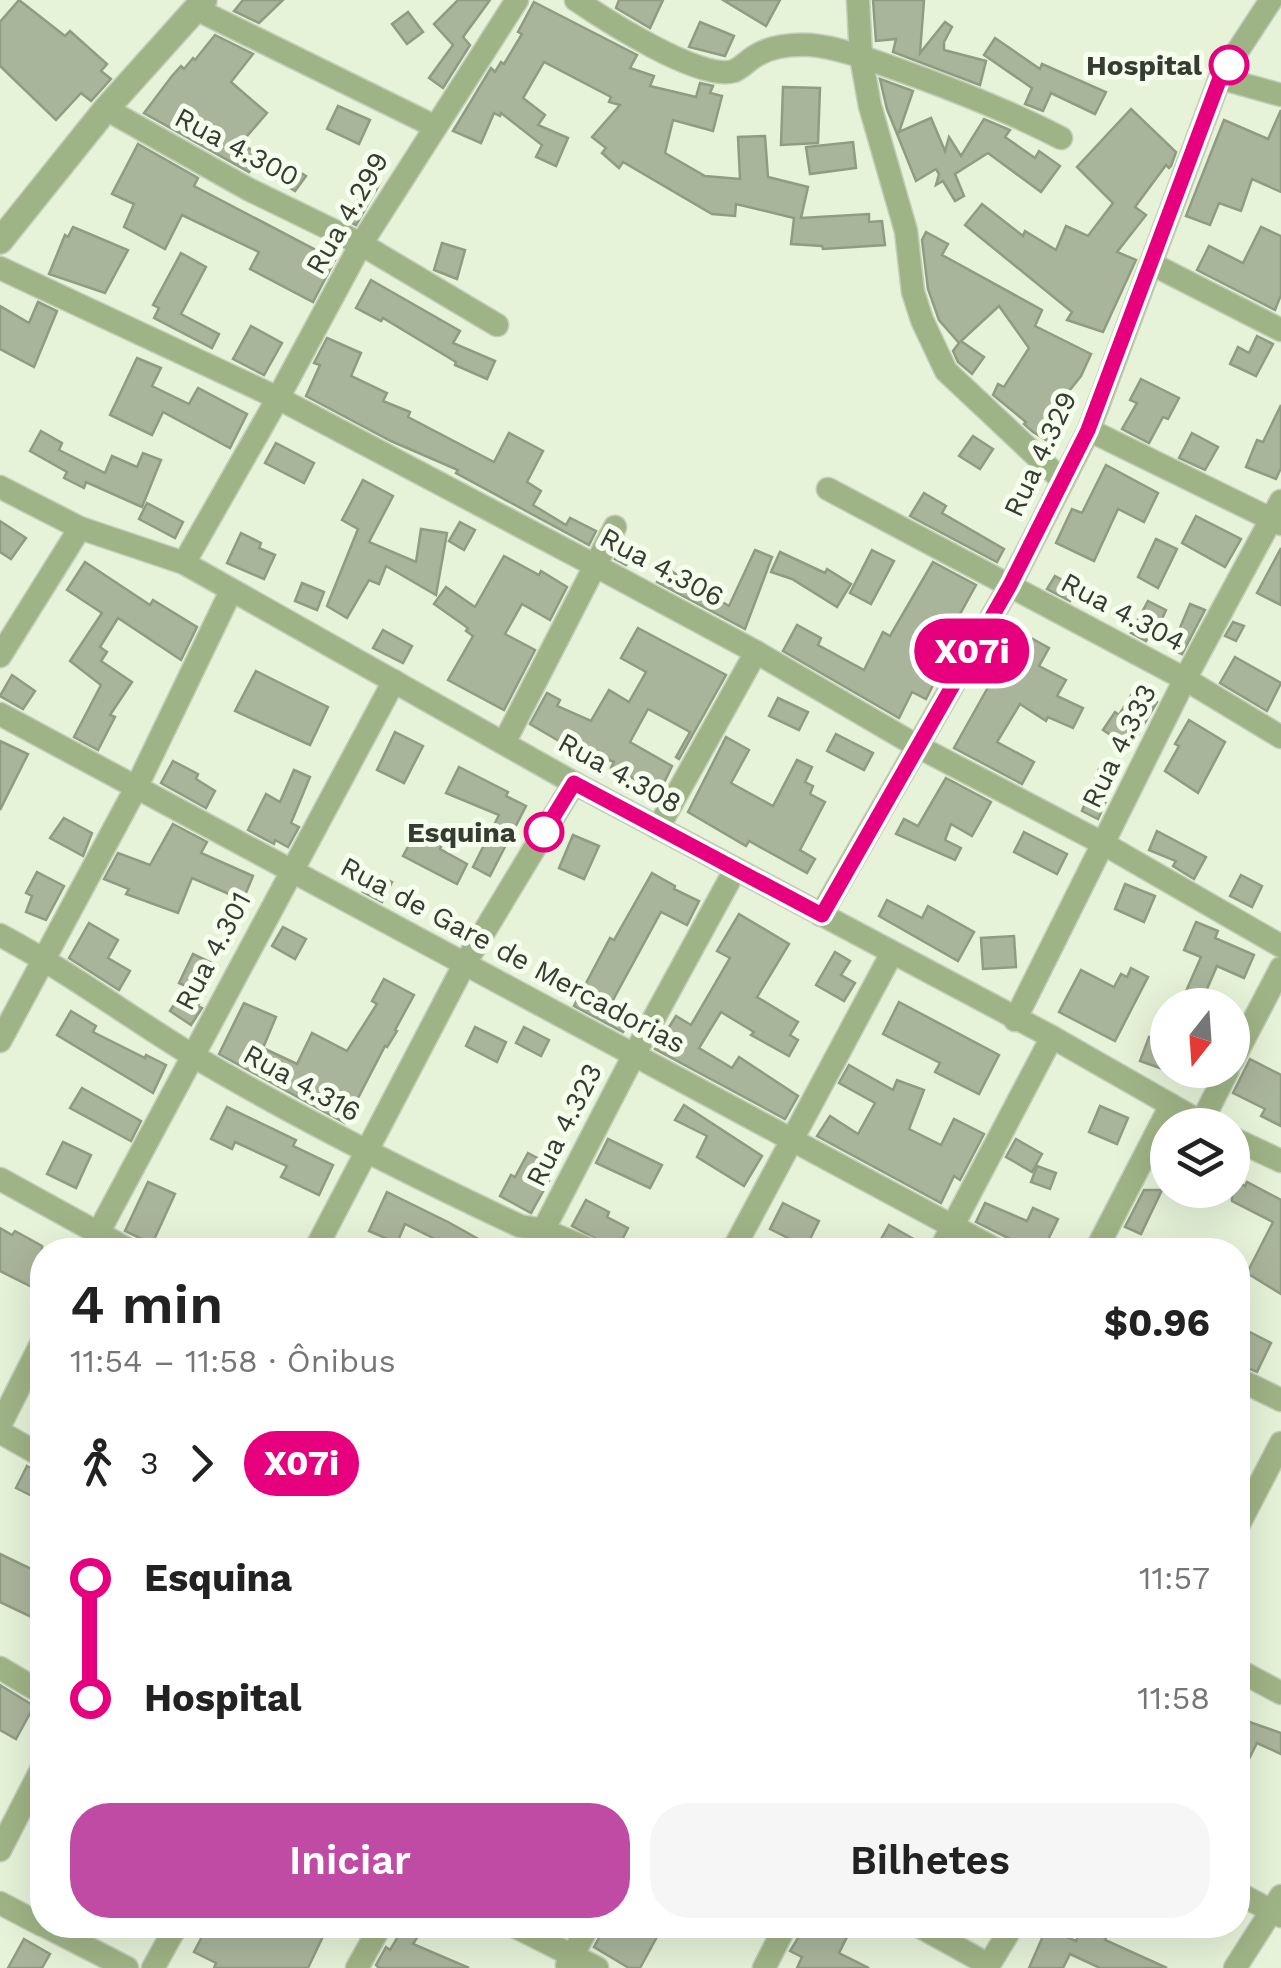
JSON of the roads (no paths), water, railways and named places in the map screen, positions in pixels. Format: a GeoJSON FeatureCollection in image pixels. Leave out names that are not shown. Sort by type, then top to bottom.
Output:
{"type":"FeatureCollection","features":[{"type":"Feature","properties":{"kind":"street","name":"Rua 4.299"},"geometry":{"type":"LineString","coordinates":[[184,564],[361,244],[517,0]]}},
{"type":"Feature","properties":{"kind":"street"},"geometry":{"type":"LineString","coordinates":[[576,0],[616,28],[660,50],[723,72],[736,70],[758,54],[790,45],[813,46],[861,57],[998,106],[1062,138]]}},
{"type":"Feature","properties":{"kind":"street"},"geometry":{"type":"LineString","coordinates":[[858,0],[861,57],[877,135],[906,231],[913,292],[946,371],[1063,481]]}},
{"type":"Feature","properties":{"kind":"street","name":"Rua 4.329"},"geometry":{"type":"LineString","coordinates":[[822,915],[1010,585],[1063,481],[1088,430],[1225,71],[1271,0]]}},
{"type":"Feature","properties":{"kind":"street"},"geometry":{"type":"LineString","coordinates":[[0,240],[106,109],[200,4],[434,126]]}},
{"type":"Feature","properties":{"kind":"street"},"geometry":{"type":"LineString","coordinates":[[1225,71],[1281,94]]}},
{"type":"Feature","properties":{"kind":"street","name":"Rua 4.300"},"geometry":{"type":"LineString","coordinates":[[106,109],[248,189],[361,244],[497,325]]}},
{"type":"Feature","properties":{"kind":"street"},"geometry":{"type":"LineString","coordinates":[[1152,264],[1281,330]]}},
{"type":"Feature","properties":{"kind":"street","name":"Rua 4.306"},"geometry":{"type":"LineString","coordinates":[[0,268],[278,398],[596,566],[756,652],[917,746],[1104,844],[1281,946]]}},
{"type":"Feature","properties":{"kind":"street"},"geometry":{"type":"LineString","coordinates":[[1088,430],[1278,514]]}},
{"type":"Feature","properties":{"kind":"street","name":"Rua 4.308"},"geometry":{"type":"LineString","coordinates":[[0,486],[80,528],[184,564],[574,783],[1052,1037],[1176,1108]]}},
{"type":"Feature","properties":{"kind":"street","name":"Rua 4.304"},"geometry":{"type":"LineString","coordinates":[[828,489],[1185,679],[1281,737]]}},
{"type":"Feature","properties":{"kind":"street","name":"Rua 4.333"},"geometry":{"type":"LineString","coordinates":[[1015,1020],[1185,679],[1278,514]]}},
{"type":"Feature","properties":{"kind":"street"},"geometry":{"type":"LineString","coordinates":[[504,743],[615,526]]}},
{"type":"Feature","properties":{"kind":"street"},"geometry":{"type":"LineString","coordinates":[[0,656],[80,528]]}},
{"type":"Feature","properties":{"kind":"street"},"geometry":{"type":"LineString","coordinates":[[0,1041],[136,788],[231,590]]}},
{"type":"Feature","properties":{"kind":"street"},"geometry":{"type":"LineString","coordinates":[[658,828],[756,652]]}},
{"type":"Feature","properties":{"kind":"street","name":"Rua 4.301"},"geometry":{"type":"LineString","coordinates":[[95,1238],[394,681]]}},
{"type":"Feature","properties":{"kind":"street","name":"Rua de Gare de Mercadorias"},"geometry":{"type":"LineString","coordinates":[[0,714],[976,1238]]}},
{"type":"Feature","properties":{"kind":"street"},"geometry":{"type":"LineString","coordinates":[[321,1238],[464,965],[574,783]]}},
{"type":"Feature","properties":{"kind":"street","name":"Rua 4.323"},"geometry":{"type":"LineString","coordinates":[[539,1238],[734,870]]}},
{"type":"Feature","properties":{"kind":"street","name":"Rua 4.316"},"geometry":{"type":"LineString","coordinates":[[0,936],[45,959],[192,1056],[366,1154],[520,1226],[535,1238]]}},
{"type":"Feature","properties":{"kind":"street"},"geometry":{"type":"LineString","coordinates":[[740,1238],[892,953]]}},
{"type":"Feature","properties":{"kind":"street"},"geometry":{"type":"LineString","coordinates":[[1250,1027],[1281,968]]}},
{"type":"Feature","properties":{"kind":"street"},"geometry":{"type":"LineString","coordinates":[[947,1238],[1052,1037]]}},
{"type":"Feature","properties":{"kind":"street"},"geometry":{"type":"LineString","coordinates":[[1102,1238],[1171,1105]]}},
{"type":"Feature","properties":{"kind":"street"},"geometry":{"type":"LineString","coordinates":[[1250,1146],[1281,1161]]}},
{"type":"Feature","properties":{"kind":"street"},"geometry":{"type":"LineString","coordinates":[[0,1179],[88,1238]]}},
{"type":"Feature","properties":{"kind":"street"},"geometry":{"type":"LineString","coordinates":[[30,1367],[0,1429],[30,1448]]}},
{"type":"Feature","properties":{"kind":"street"},"geometry":{"type":"LineString","coordinates":[[1250,1385],[1281,1400]]}},
{"type":"Feature","properties":{"kind":"street"},"geometry":{"type":"LineString","coordinates":[[1250,1505],[1278,1457]]}},
{"type":"Feature","properties":{"kind":"street"},"geometry":{"type":"LineString","coordinates":[[0,1668],[30,1686]]}},
{"type":"Feature","properties":{"kind":"street"},"geometry":{"type":"LineString","coordinates":[[1250,1676],[1281,1693]]}},
{"type":"Feature","properties":{"kind":"street"},"geometry":{"type":"LineString","coordinates":[[0,1850],[30,1791]]}},
{"type":"Feature","properties":{"kind":"street"},"geometry":{"type":"LineString","coordinates":[[1235,1968],[1277,1907],[1250,1897]]}},
{"type":"Feature","properties":{"kind":"street"},"geometry":{"type":"LineString","coordinates":[[0,1903],[30,1918]]}},
{"type":"Feature","properties":{"kind":"street"},"geometry":{"type":"LineString","coordinates":[[68,1938],[127,1968]]}},
{"type":"Feature","properties":{"kind":"street"},"geometry":{"type":"LineString","coordinates":[[153,1968],[170,1938]]}},
{"type":"Feature","properties":{"kind":"street"},"geometry":{"type":"LineString","coordinates":[[358,1968],[374,1938]]}},
{"type":"Feature","properties":{"kind":"street"},"geometry":{"type":"LineString","coordinates":[[532,1938],[570,1962],[598,1968]]}},
{"type":"Feature","properties":{"kind":"street"},"geometry":{"type":"LineString","coordinates":[[570,1962],[582,1938]]}},
{"type":"Feature","properties":{"kind":"street"},"geometry":{"type":"LineString","coordinates":[[764,1968],[779,1938]]}},
{"type":"Feature","properties":{"kind":"street"},"geometry":{"type":"LineString","coordinates":[[939,1938],[988,1967],[1006,1938]]}},
{"type":"Feature","properties":{"kind":"place","name":"Hospital"},"geometry":{"type":"Point","coordinates":[1229,65]}},
{"type":"Feature","properties":{"kind":"place","name":"Esquina"},"geometry":{"type":"Point","coordinates":[544,832]}}]}
